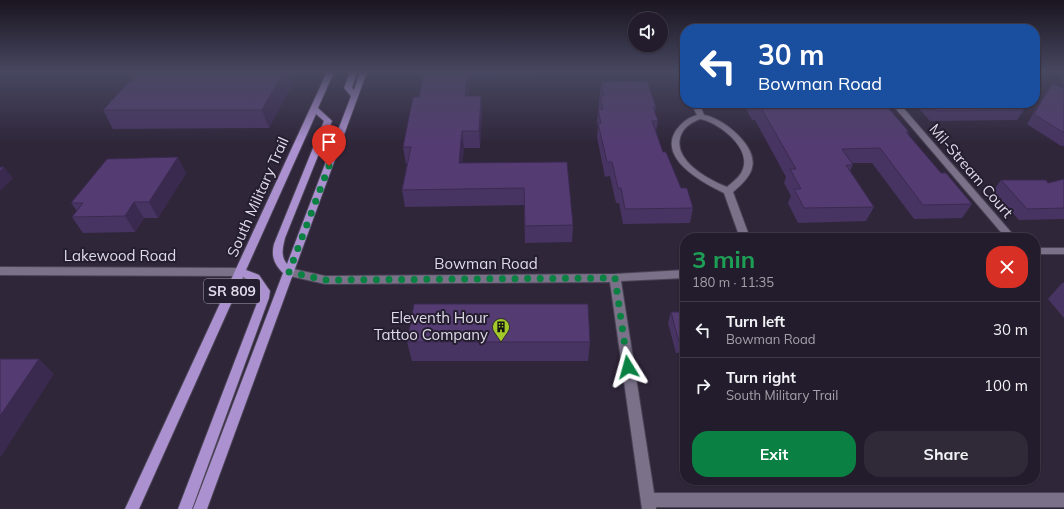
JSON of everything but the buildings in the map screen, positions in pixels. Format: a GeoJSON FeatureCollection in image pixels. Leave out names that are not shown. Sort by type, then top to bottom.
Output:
{"type":"FeatureCollection","features":[{"type":"Feature","properties":{"kind":"main road","name":"South Military Trail"},"geometry":{"type":"LineString","coordinates":[[132,509],[320,96]]}},
{"type":"Feature","properties":{"kind":"main road","name":"SR 809"},"geometry":{"type":"LineString","coordinates":[[200,509],[356,96]]}},
{"type":"Feature","properties":{"kind":"main road"},"geometry":{"type":"LineString","coordinates":[[289,272],[282,266],[276,254],[280,238],[328,121],[314,108]]}},
{"type":"Feature","properties":{"kind":"main road"},"geometry":{"type":"LineString","coordinates":[[185,509],[264,298],[265,291],[255,278],[240,272]]}},
{"type":"Feature","properties":{"kind":"street"},"geometry":{"type":"LineString","coordinates":[[696,108],[700,117]]}},
{"type":"Feature","properties":{"kind":"street","name":"Mil-Stream Court"},"geometry":{"type":"LineString","coordinates":[[899,108],[1007,233]]}},
{"type":"Feature","properties":{"kind":"street"},"geometry":{"type":"LineString","coordinates":[[728,191],[748,168],[748,159],[740,140],[720,123],[700,117],[687,122],[677,134],[675,146],[686,165],[704,180],[728,191],[743,233]]}},
{"type":"Feature","properties":{"kind":"street"},"geometry":{"type":"LineString","coordinates":[[1040,251],[1064,251]]}},
{"type":"Feature","properties":{"kind":"street","name":"Lakewood Road"},"geometry":{"type":"LineString","coordinates":[[0,271],[240,272]]}},
{"type":"Feature","properties":{"kind":"street","name":"Bowman Road"},"geometry":{"type":"LineString","coordinates":[[289,272],[325,280],[615,278],[680,274]]}},
{"type":"Feature","properties":{"kind":"street"},"geometry":{"type":"LineString","coordinates":[[615,278],[648,504],[1064,500]]}},
{"type":"Feature","properties":{"kind":"place","name":"Eleventh Hour Tattoo Company"},"geometry":{"type":"Point","coordinates":[501,342]}},
{"type":"Feature","properties":{"kind":"route"},"geometry":{"type":"LineString","coordinates":[[329,166],[289,272],[325,280],[615,278],[628,367]]}}]}
